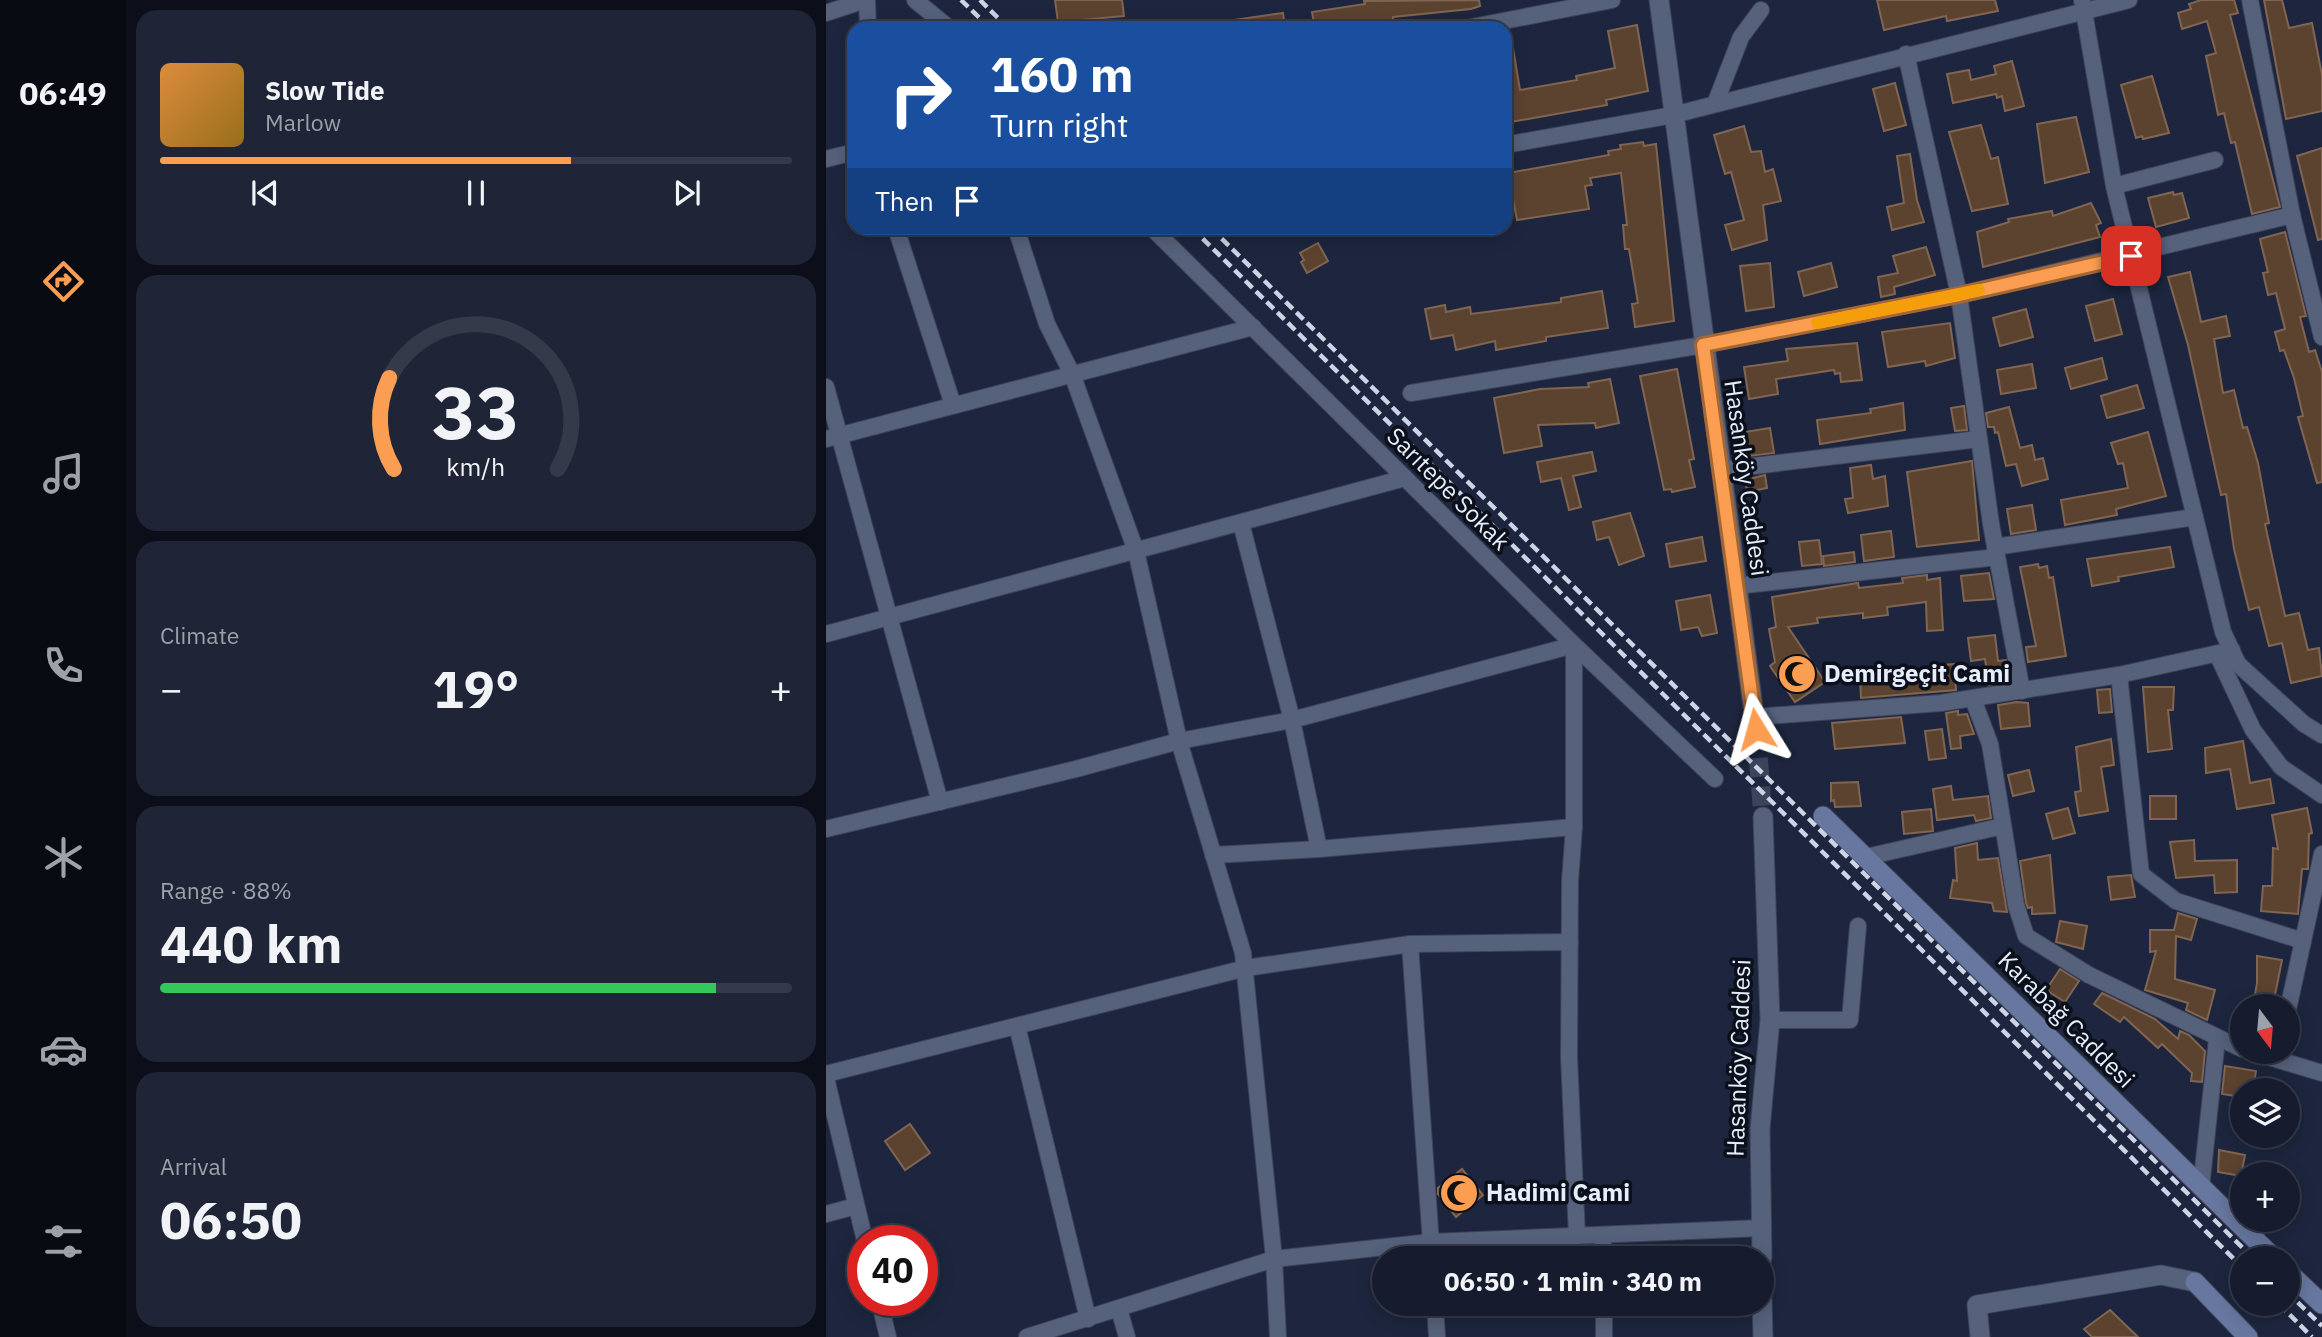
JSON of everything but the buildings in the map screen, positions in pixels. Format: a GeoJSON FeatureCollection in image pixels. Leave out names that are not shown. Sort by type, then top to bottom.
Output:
{"type":"FeatureCollection","features":[{"type":"Feature","properties":{"kind":"main road","name":"Karabağ Caddesi"},"geometry":{"type":"LineString","coordinates":[[1823,816],[2261,1246]]}},
{"type":"Feature","properties":{"kind":"main road"},"geometry":{"type":"LineString","coordinates":[[2195,1282],[2248,1337]]}},
{"type":"Feature","properties":{"kind":"main road"},"geometry":{"type":"LineString","coordinates":[[2300,1283],[2322,1304]]}},
{"type":"Feature","properties":{"kind":"street"},"geometry":{"type":"LineString","coordinates":[[826,13],[866,0],[868,21]]}},
{"type":"Feature","properties":{"kind":"street"},"geometry":{"type":"LineString","coordinates":[[915,0],[940,21]]}},
{"type":"Feature","properties":{"kind":"street"},"geometry":{"type":"LineString","coordinates":[[1503,21],[1612,0]]}},
{"type":"Feature","properties":{"kind":"street","name":"Hasanköy Caddesi"},"geometry":{"type":"LineString","coordinates":[[1657,0],[1755,723]]}},
{"type":"Feature","properties":{"kind":"street"},"geometry":{"type":"LineString","coordinates":[[1512,144],[1673,115],[2083,6],[2129,0]]}},
{"type":"Feature","properties":{"kind":"street"},"geometry":{"type":"LineString","coordinates":[[2250,0],[2292,215],[2315,280],[2322,337]]}},
{"type":"Feature","properties":{"kind":"street"},"geometry":{"type":"LineString","coordinates":[[2083,6],[2114,186],[2223,632],[2224,652],[2253,730],[2281,767],[2322,795]]}},
{"type":"Feature","properties":{"kind":"street"},"geometry":{"type":"LineString","coordinates":[[1715,104],[1741,37],[1761,10]]}},
{"type":"Feature","properties":{"kind":"street"},"geometry":{"type":"LineString","coordinates":[[1906,54],[1959,295],[1996,552],[2022,691]]}},
{"type":"Feature","properties":{"kind":"street"},"geometry":{"type":"LineString","coordinates":[[826,159],[847,154]]}},
{"type":"Feature","properties":{"kind":"street"},"geometry":{"type":"LineString","coordinates":[[2114,186],[2215,160]]}},
{"type":"Feature","properties":{"kind":"street"},"geometry":{"type":"LineString","coordinates":[[1411,393],[1703,345],[1959,295],[2131,256],[2292,215]]}},
{"type":"Feature","properties":{"kind":"street"},"geometry":{"type":"LineString","coordinates":[[898,235],[953,405]]}},
{"type":"Feature","properties":{"kind":"street"},"geometry":{"type":"LineString","coordinates":[[1018,235],[1047,324],[1072,374],[1136,551],[1179,741],[1246,968],[1274,1259],[1278,1337]]}},
{"type":"Feature","properties":{"kind":"street","name":"Sarıtepe Sokak"},"geometry":{"type":"LineString","coordinates":[[1159,235],[1574,645],[1715,779]]}},
{"type":"Feature","properties":{"kind":"street"},"geometry":{"type":"LineString","coordinates":[[833,437],[1253,327]]}},
{"type":"Feature","properties":{"kind":"street"},"geometry":{"type":"LineString","coordinates":[[826,387],[833,437],[890,617],[940,802]]}},
{"type":"Feature","properties":{"kind":"street"},"geometry":{"type":"LineString","coordinates":[[1720,470],[1979,439]]}},
{"type":"Feature","properties":{"kind":"street"},"geometry":{"type":"LineString","coordinates":[[826,634],[1405,478]]}},
{"type":"Feature","properties":{"kind":"street"},"geometry":{"type":"LineString","coordinates":[[1736,586],[1996,552],[2195,517]]}},
{"type":"Feature","properties":{"kind":"street"},"geometry":{"type":"LineString","coordinates":[[1241,523],[1292,720],[1319,849]]}},
{"type":"Feature","properties":{"kind":"street"},"geometry":{"type":"LineString","coordinates":[[826,829],[1179,741],[1292,720],[1574,645],[1574,827],[1569,1057],[1577,1236]]}},
{"type":"Feature","properties":{"kind":"street"},"geometry":{"type":"LineString","coordinates":[[1755,723],[1973,699],[2119,675],[2224,652]]}},
{"type":"Feature","properties":{"kind":"street"},"geometry":{"type":"LineString","coordinates":[[2224,652],[2304,724],[2321,734]]}},
{"type":"Feature","properties":{"kind":"street"},"geometry":{"type":"LineString","coordinates":[[2119,675],[2141,874],[2176,901],[2303,941]]}},
{"type":"Feature","properties":{"kind":"street"},"geometry":{"type":"LineString","coordinates":[[1973,699],[1990,744],[2016,905],[2026,936],[2088,975],[2230,1044]]}},
{"type":"Feature","properties":{"kind":"street","name":"Hasanköy Caddesi"},"geometry":{"type":"LineString","coordinates":[[1762,1246],[1760,1129],[1769,1020],[1763,817]]}},
{"type":"Feature","properties":{"kind":"street"},"geometry":{"type":"LineString","coordinates":[[1866,857],[2003,826]]}},
{"type":"Feature","properties":{"kind":"street"},"geometry":{"type":"LineString","coordinates":[[1213,855],[1319,849],[1574,827]]}},
{"type":"Feature","properties":{"kind":"street"},"geometry":{"type":"LineString","coordinates":[[2291,994],[2322,854]]}},
{"type":"Feature","properties":{"kind":"street"},"geometry":{"type":"LineString","coordinates":[[1769,1020],[1850,1020],[1858,926]]}},
{"type":"Feature","properties":{"kind":"street"},"geometry":{"type":"LineString","coordinates":[[861,1225],[826,1076],[1246,968],[1410,943],[1570,942]]}},
{"type":"Feature","properties":{"kind":"street"},"geometry":{"type":"LineString","coordinates":[[1410,943],[1431,1246]]}},
{"type":"Feature","properties":{"kind":"street"},"geometry":{"type":"LineString","coordinates":[[1017,1026],[1088,1319]]}},
{"type":"Feature","properties":{"kind":"street"},"geometry":{"type":"LineString","coordinates":[[2201,1188],[2217,1039]]}},
{"type":"Feature","properties":{"kind":"street"},"geometry":{"type":"LineString","coordinates":[[2299,1064],[2322,1073]]}},
{"type":"Feature","properties":{"kind":"street"},"geometry":{"type":"LineString","coordinates":[[826,1214],[856,1206]]}},
{"type":"Feature","properties":{"kind":"street"},"geometry":{"type":"LineString","coordinates":[[1473,1246],[1577,1236],[1761,1228]]}},
{"type":"Feature","properties":{"kind":"street"},"geometry":{"type":"LineString","coordinates":[[1603,1235],[1603,1246]]}},
{"type":"Feature","properties":{"kind":"street"},"geometry":{"type":"LineString","coordinates":[[1027,1337],[1274,1259],[1372,1253]]}},
{"type":"Feature","properties":{"kind":"street"},"geometry":{"type":"LineString","coordinates":[[1980,1337],[1977,1305],[2161,1275],[2195,1282]]}},
{"type":"Feature","properties":{"kind":"street"},"geometry":{"type":"LineString","coordinates":[[1119,1309],[1127,1337]]}},
{"type":"Feature","properties":{"kind":"street"},"geometry":{"type":"LineString","coordinates":[[883,1316],[888,1337]]}},
{"type":"Feature","properties":{"kind":"street"},"geometry":{"type":"LineString","coordinates":[[1436,1316],[1437,1337]]}},
{"type":"Feature","properties":{"kind":"street"},"geometry":{"type":"LineString","coordinates":[[1604,1316],[1604,1337]]}},
{"type":"Feature","properties":{"kind":"street"},"geometry":{"type":"LineString","coordinates":[[1762,1316],[1763,1337]]}},
{"type":"Feature","properties":{"kind":"tunnel"},"geometry":{"type":"LineString","coordinates":[[1756,729],[1763,817]]}},
{"type":"Feature","properties":{"kind":"railway"},"geometry":{"type":"LineString","coordinates":[[961,0],[983,21]]}},
{"type":"Feature","properties":{"kind":"railway"},"geometry":{"type":"LineString","coordinates":[[980,0],[1001,21]]}},
{"type":"Feature","properties":{"kind":"railway"},"geometry":{"type":"LineString","coordinates":[[1199,235],[2230,1255]]}},
{"type":"Feature","properties":{"kind":"railway"},"geometry":{"type":"LineString","coordinates":[[1218,235],[2241,1246]]}},
{"type":"Feature","properties":{"kind":"railway"},"geometry":{"type":"LineString","coordinates":[[2300,1305],[2322,1326]]}},
{"type":"Feature","properties":{"kind":"railway"},"geometry":{"type":"LineString","coordinates":[[2291,1316],[2312,1337]]}},
{"type":"Feature","properties":{"kind":"slow traffic"},"geometry":{"type":"LineString","coordinates":[[1817,323],[1979,290]]}},
{"type":"Feature","properties":{"kind":"place","name":"Demirgeçit Cami"},"geometry":{"type":"Point","coordinates":[1797,674]}},
{"type":"Feature","properties":{"kind":"place","name":"Hadimi Cami"},"geometry":{"type":"Point","coordinates":[1459,1193]}},
{"type":"Feature","properties":{"kind":"route"},"geometry":{"type":"LineString","coordinates":[[1756,729],[1703,345],[1959,295],[2131,256]]}}]}
